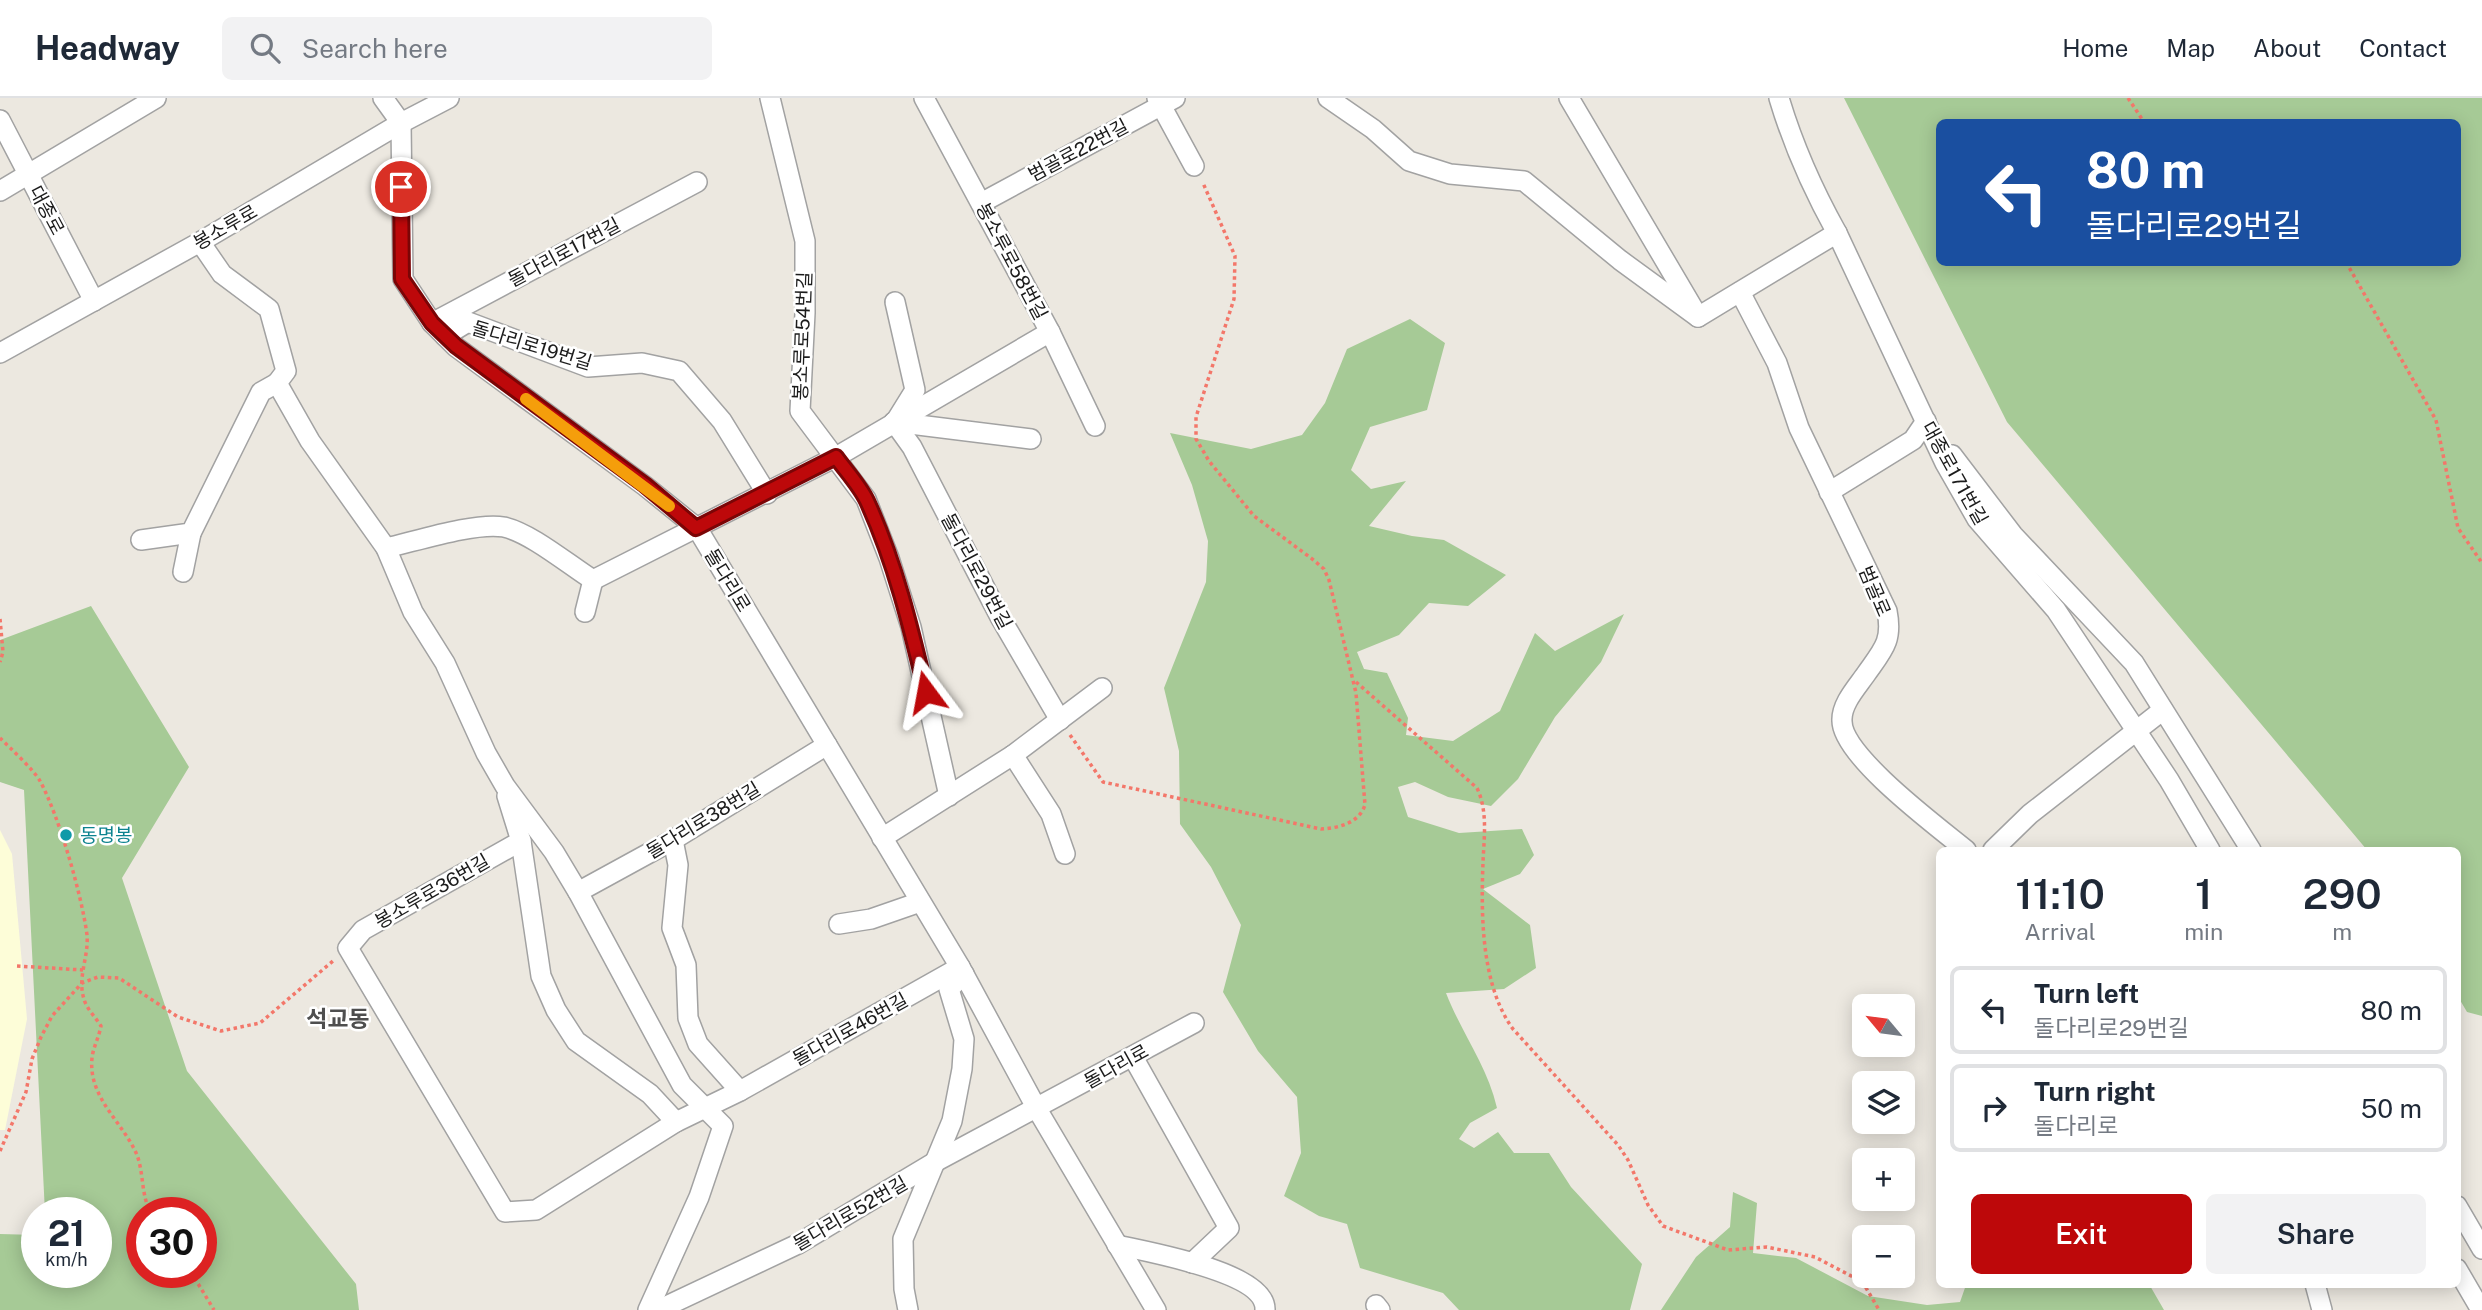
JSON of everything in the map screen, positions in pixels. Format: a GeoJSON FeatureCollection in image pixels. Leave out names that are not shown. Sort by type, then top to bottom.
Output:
{"type":"FeatureCollection","features":[{"type":"Feature","properties":{"kind":"street"},"geometry":{"type":"LineString","coordinates":[[0,191],[156,98]]}},
{"type":"Feature","properties":{"kind":"street"},"geometry":{"type":"LineString","coordinates":[[383,98],[401,123]]}},
{"type":"Feature","properties":{"kind":"street","name":"봉소루로"},"geometry":{"type":"LineString","coordinates":[[0,353],[200,242],[401,123],[449,98]]}},
{"type":"Feature","properties":{"kind":"street","name":"봉소루로54번길"},"geometry":{"type":"LineString","coordinates":[[770,98],[805,241],[806,313],[800,411],[866,499],[889,558],[911,627],[949,796]]}},
{"type":"Feature","properties":{"kind":"street","name":"봉소루로58번길"},"geometry":{"type":"LineString","coordinates":[[924,98],[1050,332],[1095,426]]}},
{"type":"Feature","properties":{"kind":"street"},"geometry":{"type":"LineString","coordinates":[[1328,98],[1373,129],[1409,161],[1450,174],[1524,181],[1620,260],[1698,317]]}},
{"type":"Feature","properties":{"kind":"street"},"geometry":{"type":"LineString","coordinates":[[1569,98],[1698,317]]}},
{"type":"Feature","properties":{"kind":"street","name":"대종로171번길"},"geometry":{"type":"LineString","coordinates":[[1779,98],[1816,197],[1837,233],[1945,463],[1977,519],[2056,610],[2137,730],[2208,847]]}},
{"type":"Feature","properties":{"kind":"street"},"geometry":{"type":"LineString","coordinates":[[1165,100],[1194,166]]}},
{"type":"Feature","properties":{"kind":"street","name":"범골로22번길"},"geometry":{"type":"LineString","coordinates":[[981,202],[1165,100]]}},
{"type":"Feature","properties":{"kind":"street","name":"대종로"},"geometry":{"type":"LineString","coordinates":[[0,120],[94,301]]}},
{"type":"Feature","properties":{"kind":"street","name":"돌다리로"},"geometry":{"type":"LineString","coordinates":[[401,123],[402,279],[438,330],[506,385],[645,485],[696,528],[962,970],[1037,1109],[1156,1310]]}},
{"type":"Feature","properties":{"kind":"street","name":"돌다리로17번길"},"geometry":{"type":"LineString","coordinates":[[438,330],[697,182]]}},
{"type":"Feature","properties":{"kind":"street"},"geometry":{"type":"LineString","coordinates":[[1698,317],[1837,233]]}},
{"type":"Feature","properties":{"kind":"street"},"geometry":{"type":"LineString","coordinates":[[183,572],[191,533],[261,392],[277,383],[286,371],[269,309],[222,274],[200,242]]}},
{"type":"Feature","properties":{"kind":"street","name":"범골로"},"geometry":{"type":"LineString","coordinates":[[1740,292],[1777,363],[1799,428],[1887,611],[1891,629],[1885,646],[1845,706],[1842,722],[1844,728],[1855,750],[1894,791],[1961,847]]}},
{"type":"Feature","properties":{"kind":"street"},"geometry":{"type":"LineString","coordinates":[[894,422],[915,390],[895,302]]}},
{"type":"Feature","properties":{"kind":"street","name":"돌다리로19번길"},"geometry":{"type":"LineString","coordinates":[[438,330],[468,322],[588,367],[642,363],[679,371],[722,421],[767,494]]}},
{"type":"Feature","properties":{"kind":"street"},"geometry":{"type":"LineString","coordinates":[[585,612],[593,580],[836,457],[1050,332]]}},
{"type":"Feature","properties":{"kind":"street"},"geometry":{"type":"LineString","coordinates":[[277,383],[310,441],[386,548],[413,612],[445,663],[486,753],[505,786],[554,852],[578,892],[682,1084],[723,1126],[699,1197],[648,1310]]}},
{"type":"Feature","properties":{"kind":"street"},"geometry":{"type":"LineString","coordinates":[[1829,492],[1913,440],[1926,421],[2013,535],[2134,663],[2248,847]]}},
{"type":"Feature","properties":{"kind":"street"},"geometry":{"type":"LineString","coordinates":[[894,422],[1031,439]]}},
{"type":"Feature","properties":{"kind":"street","name":"돌다리로29번길"},"geometry":{"type":"LineString","coordinates":[[894,422],[912,447],[1000,617],[1060,720]]}},
{"type":"Feature","properties":{"kind":"street"},"geometry":{"type":"LineString","coordinates":[[386,548],[486,526],[507,527],[593,580]]}},
{"type":"Feature","properties":{"kind":"street"},"geometry":{"type":"LineString","coordinates":[[141,540],[191,533]]}},
{"type":"Feature","properties":{"kind":"street"},"geometry":{"type":"LineString","coordinates":[[882,838],[1013,755],[1102,688]]}},
{"type":"Feature","properties":{"kind":"street"},"geometry":{"type":"LineString","coordinates":[[1996,847],[2030,814],[2163,709]]}},
{"type":"Feature","properties":{"kind":"street","name":"돌다리로38번길"},"geometry":{"type":"LineString","coordinates":[[578,892],[673,840],[827,746]]}},
{"type":"Feature","properties":{"kind":"street"},"geometry":{"type":"LineString","coordinates":[[1013,755],[1051,814],[1065,855]]}},
{"type":"Feature","properties":{"kind":"street"},"geometry":{"type":"LineString","coordinates":[[505,786],[520,841],[541,976],[556,1010],[576,1041],[650,1094],[676,1122]]}},
{"type":"Feature","properties":{"kind":"street"},"geometry":{"type":"LineString","coordinates":[[673,840],[678,865],[672,928],[687,965],[688,1018],[698,1044],[740,1091]]}},
{"type":"Feature","properties":{"kind":"street","name":"봉소루로36번길"},"geometry":{"type":"LineString","coordinates":[[348,948],[363,930],[520,841]]}},
{"type":"Feature","properties":{"kind":"street"},"geometry":{"type":"LineString","coordinates":[[839,924],[871,919],[920,902]]}},
{"type":"Feature","properties":{"kind":"street","name":"돌다리로46번길"},"geometry":{"type":"LineString","coordinates":[[348,948],[505,1212],[536,1210],[676,1122],[740,1091],[962,970]]}},
{"type":"Feature","properties":{"kind":"street"},"geometry":{"type":"LineString","coordinates":[[908,1310],[904,1289],[903,1240],[952,1121],[962,1069],[964,1040],[949,989],[962,970]]}},
{"type":"Feature","properties":{"kind":"street","name":"돌다리로"},"geometry":{"type":"LineString","coordinates":[[1037,1109],[1194,1023]]}},
{"type":"Feature","properties":{"kind":"street"},"geometry":{"type":"LineString","coordinates":[[1133,1057],[1229,1228],[1192,1263]]}},
{"type":"Feature","properties":{"kind":"street","name":"돌다리로52번길"},"geometry":{"type":"LineString","coordinates":[[658,1310],[798,1244],[935,1162],[1037,1109]]}},
{"type":"Feature","properties":{"kind":"street"},"geometry":{"type":"LineString","coordinates":[[2461,1213],[2482,1249]]}},
{"type":"Feature","properties":{"kind":"street"},"geometry":{"type":"LineString","coordinates":[[1117,1245],[1192,1263],[1250,1286],[1265,1303],[1265,1310]]}},
{"type":"Feature","properties":{"kind":"street"},"geometry":{"type":"LineString","coordinates":[[2461,1276],[2481,1310]]}},
{"type":"Feature","properties":{"kind":"street"},"geometry":{"type":"LineString","coordinates":[[2316,1288],[2322,1310]]}},
{"type":"Feature","properties":{"kind":"path"},"geometry":{"type":"LineString","coordinates":[[2128,98],[2142,119]]}},
{"type":"Feature","properties":{"kind":"path"},"geometry":{"type":"LineString","coordinates":[[1060,720],[1103,782],[1304,826],[1334,828],[1356,819],[1366,805],[1354,680],[1333,593],[1324,569],[1254,516],[1209,461],[1196,439],[1196,417],[1234,299],[1235,256],[1194,166]]}},
{"type":"Feature","properties":{"kind":"path"},"geometry":{"type":"LineString","coordinates":[[2348,266],[2436,420],[2458,528],[2482,563]]}},
{"type":"Feature","properties":{"kind":"path"},"geometry":{"type":"LineString","coordinates":[[0,619],[3,652],[0,662]]}},
{"type":"Feature","properties":{"kind":"path"},"geometry":{"type":"LineString","coordinates":[[1354,680],[1477,788],[1482,799],[1484,821],[1482,917],[1492,981],[1500,1011],[1513,1029],[1618,1145],[1657,1220],[1674,1232],[1728,1250],[1767,1247],[1815,1257],[1855,1278],[1870,1293],[1879,1310]]}},
{"type":"Feature","properties":{"kind":"path"},"geometry":{"type":"LineString","coordinates":[[0,738],[40,778],[57,824],[87,935],[88,956],[82,983],[84,1000],[101,1026],[92,1057],[95,1080],[104,1107],[136,1153],[143,1173],[145,1197]]}},
{"type":"Feature","properties":{"kind":"path"},"geometry":{"type":"LineString","coordinates":[[0,1151],[26,1092],[32,1059],[41,1037],[52,1016],[82,983],[98,977],[119,978],[178,1017],[221,1031],[260,1023],[348,948]]}},
{"type":"Feature","properties":{"kind":"path"},"geometry":{"type":"LineString","coordinates":[[17,966],[83,970]]}},
{"type":"Feature","properties":{"kind":"path"},"geometry":{"type":"LineString","coordinates":[[201,1288],[214,1310]]}},
{"type":"Feature","properties":{"kind":"shaded area"},"geometry":{"type":"Polygon","coordinates":[[[1844,98],[2482,98],[2482,1016],[2467,1012],[2461,1002],[2461,847],[2364,847],[2007,422],[1844,98]]]}},
{"type":"Feature","properties":{"kind":"shaded area"},"geometry":{"type":"Polygon","coordinates":[[[1410,319],[1445,343],[1427,410],[1370,427],[1351,470],[1371,489],[1406,481],[1369,526],[1444,540],[1506,575],[1468,606],[1429,603],[1399,635],[1357,652],[1364,669],[1387,673],[1408,718],[1406,735],[1453,741],[1500,711],[1535,633],[1555,651],[1624,614],[1601,662],[1555,717],[1518,779],[1491,806],[1448,797],[1415,782],[1398,787],[1408,817],[1459,833],[1522,829],[1534,855],[1520,874],[1483,889],[1530,925],[1536,968],[1504,989],[1446,993],[1481,1064],[1497,1108],[1470,1123],[1459,1139],[1474,1148],[1498,1132],[1514,1153],[1549,1153],[1571,1187],[1642,1264],[1630,1310],[1459,1310],[1443,1293],[1360,1268],[1347,1224],[1319,1216],[1284,1196],[1301,1153],[1297,1097],[1258,1051],[1223,992],[1241,925],[1211,867],[1180,824],[1179,751],[1164,688],[1206,582],[1208,541],[1192,485],[1170,433],[1251,449],[1302,435],[1325,403],[1347,349],[1410,319]]]}},
{"type":"Feature","properties":{"kind":"shaded area"},"geometry":{"type":"Polygon","coordinates":[[[91,606],[189,767],[122,878],[187,1071],[356,1284],[359,1310],[0,1310],[0,1234],[21,1235],[21,1288],[112,1288],[112,1197],[44,1197],[24,790],[0,782],[0,640],[91,606]]]}},
{"type":"Feature","properties":{"kind":"shaded area"},"geometry":{"type":"Polygon","coordinates":[[[0,830],[12,854],[27,1019],[5,1130],[0,1130],[0,830]]]}},
{"type":"Feature","properties":{"kind":"shaded area"},"geometry":{"type":"Polygon","coordinates":[[[1733,1192],[1757,1203],[1753,1253],[1796,1258],[1868,1296],[1927,1305],[1960,1302],[1965,1288],[2151,1288],[2164,1310],[1661,1310],[1696,1257],[1730,1227],[1733,1192]]]}},
{"type":"Feature","properties":{"kind":"slow traffic"},"geometry":{"type":"LineString","coordinates":[[526,399],[645,485],[669,506]]}},
{"type":"Feature","properties":{"kind":"place","name":"동명봉"},"geometry":{"type":"Point","coordinates":[66,835]}},
{"type":"Feature","properties":{"kind":"district","name":"석교동"},"geometry":{"type":"Point","coordinates":[338,1018]}},
{"type":"Feature","properties":{"kind":"route"},"geometry":{"type":"LineString","coordinates":[[401,187],[402,279],[432,323],[456,346],[506,385],[645,485],[696,528],[836,457],[866,499],[889,558],[911,627],[926,692]]}}]}
